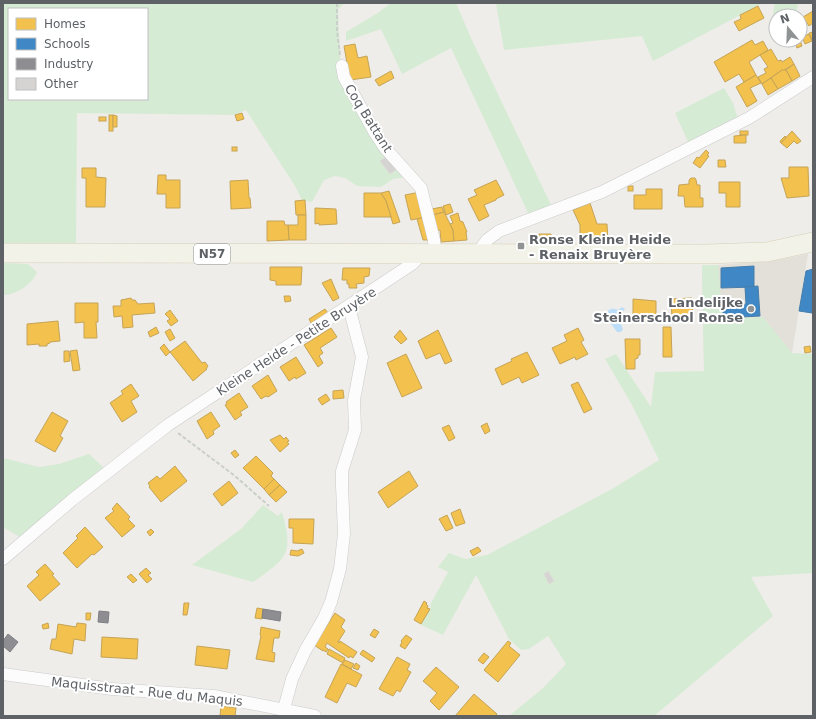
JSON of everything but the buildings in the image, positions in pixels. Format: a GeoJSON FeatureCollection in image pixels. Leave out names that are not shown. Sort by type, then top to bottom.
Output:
{"type":"FeatureCollection","features":[{"type":"Feature","properties":{"kind":"main road","name":"N57"},"geometry":{"type":"LineString","coordinates":[[3,253],[707,254],[767,252],[807,244]]}},
{"type":"Feature","properties":{"kind":"street","name":"Coq Battant"},"geometry":{"type":"LineString","coordinates":[[342,66],[344,77],[375,133],[385,148],[421,188],[434,240],[429,254]]}},
{"type":"Feature","properties":{"kind":"street"},"geometry":{"type":"LineString","coordinates":[[477,254],[487,240],[499,231],[602,192],[749,118],[813,77]]}},
{"type":"Feature","properties":{"kind":"street","name":"Kleine Heide - Petite Bruyère"},"geometry":{"type":"LineString","coordinates":[[3,559],[72,500],[168,425],[429,254]]}},
{"type":"Feature","properties":{"kind":"street"},"geometry":{"type":"LineString","coordinates":[[284,710],[292,679],[305,651],[324,618],[331,602],[340,570],[344,534],[342,471],[355,430],[354,400],[362,357],[348,307]]}},
{"type":"Feature","properties":{"kind":"street","name":"Maquisstraat - Rue du Maquis"},"geometry":{"type":"LineString","coordinates":[[3,674],[112,689],[214,696],[315,716]]}},
{"type":"Feature","properties":{"kind":"path"},"geometry":{"type":"LineString","coordinates":[[337,3],[339,50],[342,66]]}},
{"type":"Feature","properties":{"kind":"path"},"geometry":{"type":"LineString","coordinates":[[168,425],[236,476],[269,506]]}},
{"type":"Feature","properties":{"kind":"shaded area","name":"Landelijke Steinerschool Ronse"},"geometry":{"type":"Polygon","coordinates":[[[808,254],[792,353],[705,415],[702,265],[777,260],[808,254]]]}},
{"type":"Feature","properties":{"kind":"green space"},"geometry":{"type":"Polygon","coordinates":[[[3,3],[345,3],[338,9],[341,76],[407,177],[393,179],[381,187],[357,186],[345,178],[335,176],[324,180],[312,202],[302,200],[295,186],[246,110],[234,115],[77,113],[76,245],[3,244],[3,3]]]}},
{"type":"Feature","properties":{"kind":"green space"},"geometry":{"type":"Polygon","coordinates":[[[391,3],[456,3],[471,38],[553,209],[530,217],[451,48],[402,74],[381,29],[346,41],[346,32],[391,3]]]}},
{"type":"Feature","properties":{"kind":"green space"},"geometry":{"type":"Polygon","coordinates":[[[496,3],[763,3],[653,61],[642,36],[504,50],[496,3]]]}},
{"type":"Feature","properties":{"kind":"green space"},"geometry":{"type":"Polygon","coordinates":[[[775,3],[798,3],[797,8],[774,8],[775,3]]]}},
{"type":"Feature","properties":{"kind":"green space"},"geometry":{"type":"Polygon","coordinates":[[[724,88],[733,103],[738,119],[689,144],[675,113],[724,88]]]}},
{"type":"Feature","properties":{"kind":"green space"},"geometry":{"type":"Polygon","coordinates":[[[3,263],[28,264],[37,272],[28,285],[14,293],[3,295],[3,263]]]}},
{"type":"Feature","properties":{"kind":"green space"},"geometry":{"type":"Polygon","coordinates":[[[702,265],[718,265],[723,319],[763,317],[792,353],[813,354],[813,573],[751,577],[773,616],[654,716],[509,716],[543,688],[566,664],[548,636],[529,649],[521,650],[509,639],[476,575],[443,635],[421,625],[448,572],[438,567],[449,553],[465,559],[487,555],[612,489],[659,460],[632,405],[605,359],[616,354],[651,407],[655,372],[704,371],[702,265]]]}},
{"type":"Feature","properties":{"kind":"green space"},"geometry":{"type":"Polygon","coordinates":[[[89,454],[106,470],[23,539],[3,527],[3,458],[39,467],[59,464],[89,454]]]}},
{"type":"Feature","properties":{"kind":"green space"},"geometry":{"type":"Polygon","coordinates":[[[263,505],[278,516],[282,512],[286,526],[287,546],[285,554],[274,567],[253,582],[192,565],[241,529],[263,505]]]}},
{"type":"Feature","properties":{"kind":"water"},"geometry":{"type":"Polygon","coordinates":[[[622,307],[625,309],[622,313],[622,320],[620,322],[623,329],[621,332],[617,332],[606,315],[609,310],[618,310],[622,307]]]}},
{"type":"Feature","properties":{"kind":"place","name":"Ronse Kleine Heide - Renaix Bruyère"},"geometry":{"type":"Point","coordinates":[521,246]}},
{"type":"Feature","properties":{"kind":"place","name":"Landelijke Steinerschool Ronse"},"geometry":{"type":"Point","coordinates":[751,309]}}]}
